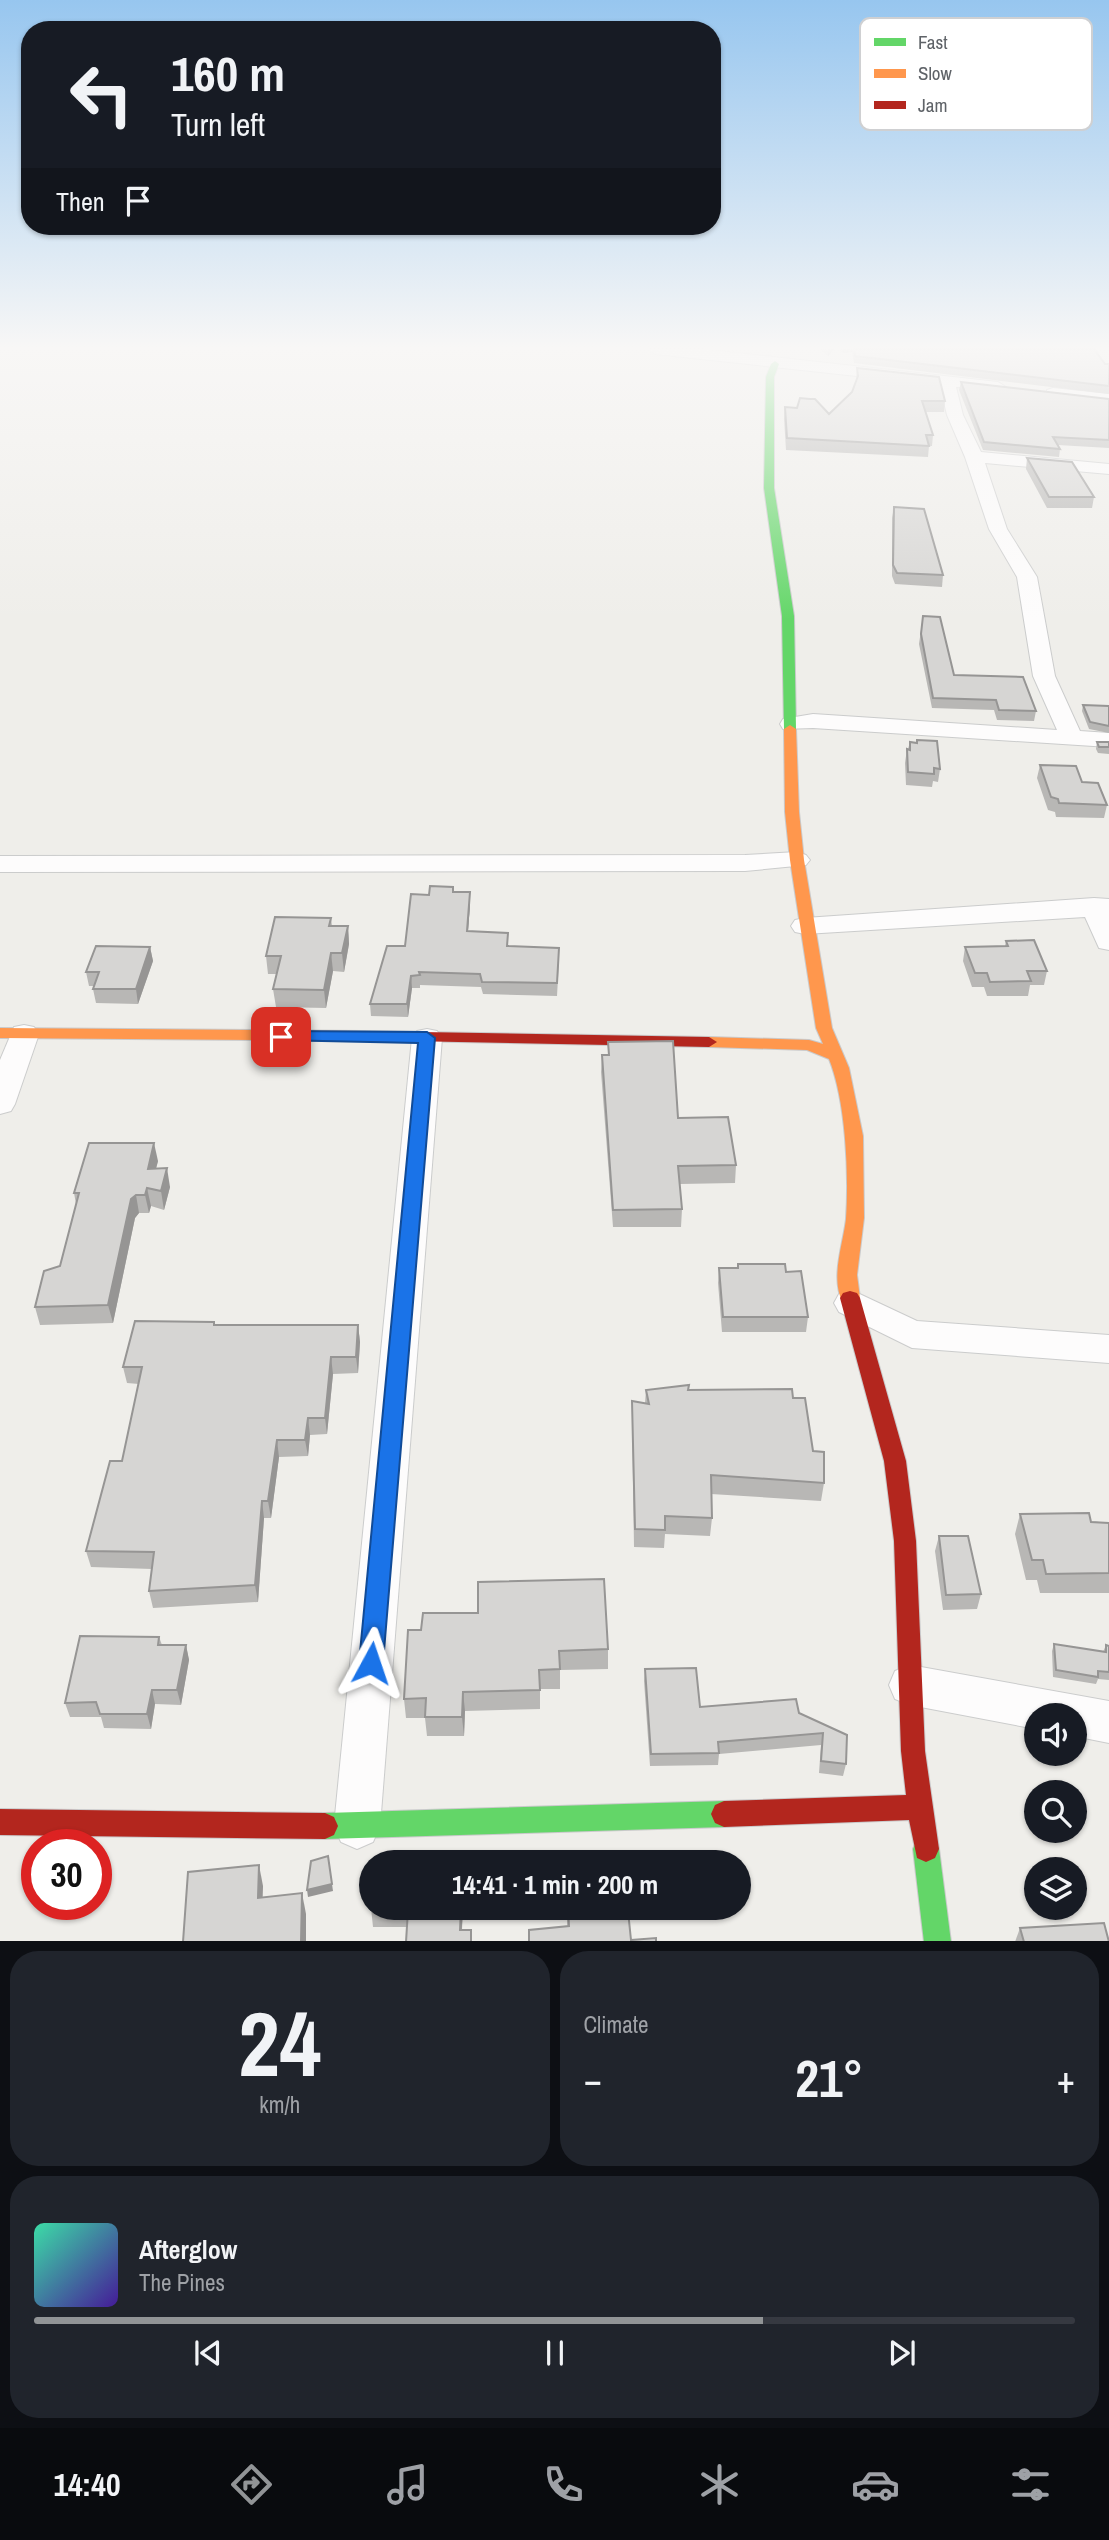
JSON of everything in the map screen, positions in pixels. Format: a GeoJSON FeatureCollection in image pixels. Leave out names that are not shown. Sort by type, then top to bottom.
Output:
{"type":"FeatureCollection","features":[{"type":"Feature","properties":{"kind":"street"},"geometry":{"type":"LineString","coordinates":[[769,440],[769,488],[788,616],[797,860],[816,1036],[836,1056],[845,1082],[854,1136],[855,1218],[847,1275],[851,1303],[895,1461],[905,1541],[913,1751],[938,1941]]}},
{"type":"Feature","properties":{"kind":"street"},"geometry":{"type":"LineString","coordinates":[[966,440],[998,529],[1027,577],[1044,676],[1071,736]]}},
{"type":"Feature","properties":{"kind":"street"},"geometry":{"type":"LineString","coordinates":[[974,457],[1109,469]]}},
{"type":"Feature","properties":{"kind":"street"},"geometry":{"type":"LineString","coordinates":[[791,724],[813,721],[1109,740]]}},
{"type":"Feature","properties":{"kind":"street"},"geometry":{"type":"LineString","coordinates":[[0,864],[745,863],[797,860]]}},
{"type":"Feature","properties":{"kind":"street"},"geometry":{"type":"LineString","coordinates":[[805,926],[1101,906],[1109,942]]}},
{"type":"Feature","properties":{"kind":"street"},"geometry":{"type":"LineString","coordinates":[[0,1104],[12,1033],[427,1038],[816,1036]]}},
{"type":"Feature","properties":{"kind":"street"},"geometry":{"type":"LineString","coordinates":[[357,1826],[427,1038]]}},
{"type":"Feature","properties":{"kind":"street"},"geometry":{"type":"LineString","coordinates":[[851,1303],[912,1334],[1109,1349]]}},
{"type":"Feature","properties":{"kind":"street"},"geometry":{"type":"LineString","coordinates":[[867,1359],[912,1334]]}},
{"type":"Feature","properties":{"kind":"street"},"geometry":{"type":"LineString","coordinates":[[910,1685],[1024,1706]]}},
{"type":"Feature","properties":{"kind":"street"},"geometry":{"type":"LineString","coordinates":[[1087,1718],[1109,1722]]}},
{"type":"Feature","properties":{"kind":"street"},"geometry":{"type":"LineString","coordinates":[[0,1822],[357,1826],[920,1807]]}},
{"type":"Feature","properties":{"kind":"building"},"geometry":{"type":"Polygon","coordinates":[[[815,440],[927,440],[929,446],[815,440]]]}},
{"type":"Feature","properties":{"kind":"building"},"geometry":{"type":"Polygon","coordinates":[[[983,440],[1055,440],[1060,449],[984,442],[983,440]]]}},
{"type":"Feature","properties":{"kind":"building"},"geometry":{"type":"Polygon","coordinates":[[[1027,458],[1072,462],[1094,497],[1049,497],[1027,458]]]}},
{"type":"Feature","properties":{"kind":"building"},"geometry":{"type":"Polygon","coordinates":[[[894,507],[924,509],[943,575],[897,573],[893,565],[894,507]]]}},
{"type":"Feature","properties":{"kind":"building"},"geometry":{"type":"Polygon","coordinates":[[[923,616],[940,617],[954,675],[1023,677],[1036,711],[999,710],[996,700],[933,698],[921,634],[923,616]]]}},
{"type":"Feature","properties":{"kind":"building"},"geometry":{"type":"Polygon","coordinates":[[[1083,705],[1109,706],[1109,726],[1090,722],[1083,705]]]}},
{"type":"Feature","properties":{"kind":"building"},"geometry":{"type":"Polygon","coordinates":[[[917,740],[937,741],[940,769],[934,768],[934,774],[908,772],[907,749],[910,750],[910,742],[917,743],[917,740]]]}},
{"type":"Feature","properties":{"kind":"building"},"geometry":{"type":"Polygon","coordinates":[[[1097,742],[1109,742],[1109,747],[1099,747],[1097,742]]]}},
{"type":"Feature","properties":{"kind":"building"},"geometry":{"type":"Polygon","coordinates":[[[1040,765],[1076,766],[1082,782],[1098,783],[1107,805],[1059,803],[1058,799],[1051,797],[1040,765]]]}},
{"type":"Feature","properties":{"kind":"building"},"geometry":{"type":"Polygon","coordinates":[[[430,886],[453,887],[453,892],[470,892],[467,931],[508,933],[507,946],[559,948],[557,983],[482,982],[480,974],[419,972],[420,975],[411,976],[407,1004],[370,1004],[387,946],[405,946],[411,894],[429,895],[430,886]]]}},
{"type":"Feature","properties":{"kind":"building"},"geometry":{"type":"Polygon","coordinates":[[[275,917],[331,918],[329,926],[348,926],[342,953],[331,953],[324,990],[273,989],[281,956],[266,956],[275,917]]]}},
{"type":"Feature","properties":{"kind":"building"},"geometry":{"type":"Polygon","coordinates":[[[1034,940],[1047,971],[1027,971],[1031,981],[990,982],[987,973],[975,973],[965,947],[1008,946],[1006,941],[1034,940]]]}},
{"type":"Feature","properties":{"kind":"building"},"geometry":{"type":"Polygon","coordinates":[[[96,946],[150,947],[136,989],[93,989],[99,972],[86,972],[96,946]]]}},
{"type":"Feature","properties":{"kind":"building"},"geometry":{"type":"Polygon","coordinates":[[[673,1041],[678,1118],[728,1117],[736,1165],[678,1166],[682,1209],[613,1210],[602,1055],[609,1055],[608,1042],[673,1041]]]}},
{"type":"Feature","properties":{"kind":"building"},"geometry":{"type":"Polygon","coordinates":[[[89,1143],[154,1143],[148,1169],[167,1168],[161,1191],[147,1188],[145,1195],[136,1195],[131,1199],[108,1305],[35,1307],[44,1271],[60,1266],[79,1193],[74,1193],[89,1143]]]}},
{"type":"Feature","properties":{"kind":"building"},"geometry":{"type":"Polygon","coordinates":[[[738,1264],[785,1264],[786,1272],[801,1271],[808,1317],[723,1317],[719,1268],[738,1268],[738,1264]]]}},
{"type":"Feature","properties":{"kind":"building"},"geometry":{"type":"Polygon","coordinates":[[[135,1321],[214,1322],[214,1325],[358,1325],[356,1357],[331,1357],[325,1418],[308,1418],[305,1440],[277,1440],[268,1501],[262,1501],[255,1585],[149,1591],[154,1552],[86,1551],[110,1461],[122,1461],[142,1367],[123,1367],[135,1321]]]}},
{"type":"Feature","properties":{"kind":"building"},"geometry":{"type":"Polygon","coordinates":[[[689,1385],[688,1390],[792,1389],[793,1398],[805,1398],[813,1451],[824,1452],[824,1483],[711,1475],[712,1518],[665,1516],[665,1530],[635,1529],[632,1401],[649,1404],[646,1390],[689,1385]]]}},
{"type":"Feature","properties":{"kind":"building"},"geometry":{"type":"Polygon","coordinates":[[[1089,1513],[1091,1522],[1109,1523],[1109,1573],[1046,1574],[1043,1560],[1032,1560],[1020,1514],[1089,1513]]]}},
{"type":"Feature","properties":{"kind":"building"},"geometry":{"type":"Polygon","coordinates":[[[939,1536],[968,1536],[981,1594],[946,1595],[939,1536]]]}},
{"type":"Feature","properties":{"kind":"building"},"geometry":{"type":"Polygon","coordinates":[[[604,1579],[608,1649],[559,1651],[560,1669],[539,1670],[540,1690],[463,1692],[462,1717],[425,1717],[426,1698],[404,1699],[408,1630],[421,1630],[423,1613],[478,1613],[478,1582],[604,1579]]]}},
{"type":"Feature","properties":{"kind":"building"},"geometry":{"type":"Polygon","coordinates":[[[80,1636],[159,1637],[158,1645],[186,1645],[177,1690],[152,1690],[147,1714],[100,1714],[96,1702],[65,1703],[80,1636]]]}},
{"type":"Feature","properties":{"kind":"building"},"geometry":{"type":"Polygon","coordinates":[[[1054,1644],[1106,1652],[1106,1645],[1109,1646],[1109,1672],[1098,1671],[1098,1677],[1056,1670],[1054,1644]]]}},
{"type":"Feature","properties":{"kind":"building"},"geometry":{"type":"Polygon","coordinates":[[[696,1668],[700,1707],[796,1699],[799,1713],[847,1735],[846,1764],[821,1761],[823,1733],[718,1742],[719,1753],[651,1754],[645,1669],[696,1668]]]}},
{"type":"Feature","properties":{"kind":"building"},"geometry":{"type":"Polygon","coordinates":[[[328,1856],[332,1884],[307,1890],[311,1861],[328,1856]]]}},
{"type":"Feature","properties":{"kind":"building"},"geometry":{"type":"Polygon","coordinates":[[[259,1865],[258,1898],[302,1893],[301,1941],[183,1941],[188,1872],[259,1865]]]}},
{"type":"Feature","properties":{"kind":"building"},"geometry":{"type":"Polygon","coordinates":[[[407,1920],[460,1920],[460,1930],[471,1930],[471,1941],[406,1941],[407,1920]]]}},
{"type":"Feature","properties":{"kind":"building"},"geometry":{"type":"Polygon","coordinates":[[[569,1920],[629,1920],[631,1940],[656,1938],[656,1941],[529,1941],[529,1930],[569,1926],[569,1920]]]}},
{"type":"Feature","properties":{"kind":"building"},"geometry":{"type":"Polygon","coordinates":[[[1104,1923],[1109,1941],[1024,1941],[1020,1928],[1104,1923]]]}},
{"type":"Feature","properties":{"kind":"traffic: fast"},"geometry":{"type":"LineString","coordinates":[[769,440],[769,488],[788,616],[790,729]]}},
{"type":"Feature","properties":{"kind":"traffic: fast"},"geometry":{"type":"LineString","coordinates":[[325,1826],[724,1814]]}},
{"type":"Feature","properties":{"kind":"traffic: fast"},"geometry":{"type":"LineString","coordinates":[[926,1849],[938,1941]]}},
{"type":"Feature","properties":{"kind":"traffic: slow"},"geometry":{"type":"LineString","coordinates":[[790,729],[792,812],[797,860],[824,1028],[841,1068],[854,1136],[855,1218],[847,1275],[850,1298]]}},
{"type":"Feature","properties":{"kind":"traffic: slow"},"geometry":{"type":"LineString","coordinates":[[0,1033],[362,1036]]}},
{"type":"Feature","properties":{"kind":"traffic: slow"},"geometry":{"type":"LineString","coordinates":[[709,1042],[809,1045],[836,1056]]}},
{"type":"Feature","properties":{"kind":"traffic: jam"},"geometry":{"type":"LineString","coordinates":[[362,1036],[709,1042]]}},
{"type":"Feature","properties":{"kind":"traffic: jam"},"geometry":{"type":"LineString","coordinates":[[850,1298],[895,1461],[905,1541],[913,1751],[926,1849]]}},
{"type":"Feature","properties":{"kind":"traffic: jam"},"geometry":{"type":"LineString","coordinates":[[724,1814],[920,1807]]}},
{"type":"Feature","properties":{"kind":"traffic: jam"},"geometry":{"type":"LineString","coordinates":[[0,1822],[325,1826]]}},
{"type":"Feature","properties":{"kind":"route"},"geometry":{"type":"LineString","coordinates":[[281,1037],[427,1038],[371,1663]]}}]}
